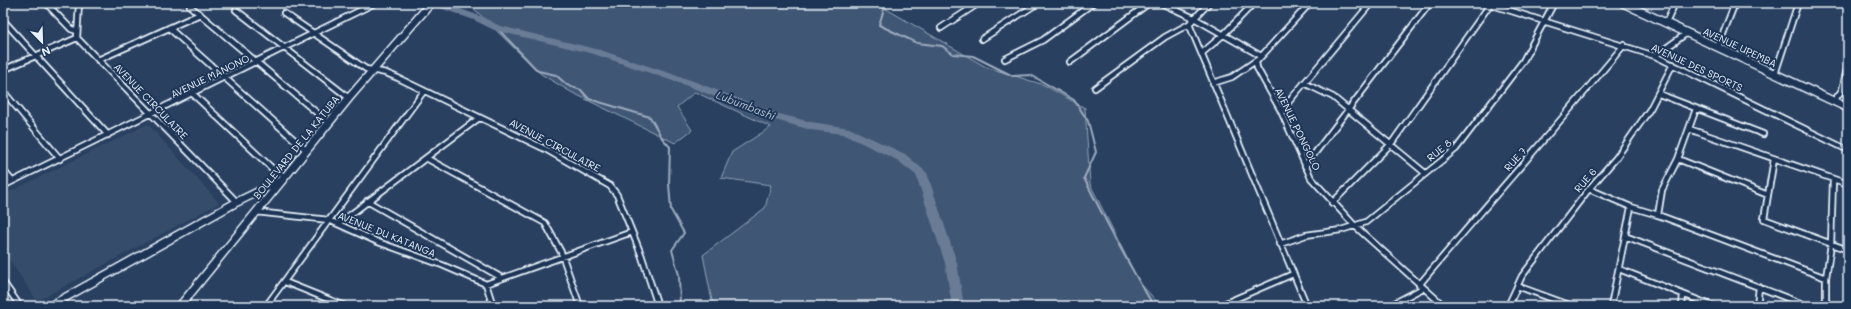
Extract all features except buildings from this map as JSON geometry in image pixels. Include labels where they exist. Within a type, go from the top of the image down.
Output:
[{"type":"street","points":[[46,3],[71,29],[77,31]]},
{"type":"street","points":[[3,70],[77,38],[80,8],[79,3]]},
{"type":"street","points":[[941,28],[979,3]]},
{"type":"street","points":[[982,39],[1038,3]]},
{"type":"street","points":[[1004,59],[1043,40],[1093,3]]},
{"type":"street","points":[[1070,62],[1149,3]]},
{"type":"street","points":[[1161,3],[1194,18],[1223,36],[1261,56]]},
{"type":"street","points":[[1095,88],[1165,37],[1189,24],[1209,3]]},
{"type":"street","points":[[1202,53],[1223,36],[1254,3]]},
{"type":"street","points":[[1213,83],[1232,77],[1257,60],[1310,3]]},
{"type":"street","points":[[1281,111],[1371,3]]},
{"type":"street","points":[[1305,166],[1430,3]]},
{"type":"street","points":[[1332,202],[1391,144],[1489,3]]},
{"type":"street","name":"AVENUE DES SPORTS","points":[[1489,3],[1655,56],[1848,150]]},
{"type":"street","name":"RUE 8","points":[[1280,244],[1306,235],[1355,226],[1366,222],[1425,172],[1456,149],[1522,61],[1554,3]]},
{"type":"street","name":"AVENUE UPEMBA","points":[[1624,3],[1848,108]]},
{"type":"street","points":[[1666,23],[1675,3]]},
{"type":"street","points":[[1718,47],[1735,3]]},
{"type":"street","points":[[1775,74],[1798,3]]},
{"type":"street","name":"AVENUE MANONO","points":[[3,186],[227,78],[373,4]]},
{"type":"street","points":[[190,6],[330,123]]},
{"type":"street","name":"BOULEVARD DE LA KATUBA","points":[[180,306],[372,70],[429,6]]},
{"type":"street","points":[[236,10],[349,98]]},
{"type":"street","name":"AVENUE CIRCULAIRE","points":[[284,13],[366,69],[386,73],[546,150],[610,186],[617,195],[632,232],[658,306]]},
{"type":"street","points":[[98,60],[200,14]]},
{"type":"street","points":[[3,20],[108,135]]},
{"type":"street","points":[[1189,24],[1307,306]]},
{"type":"street","points":[[169,28],[227,78],[270,119],[307,151]]},
{"type":"street","points":[[1655,56],[1687,33]]},
{"type":"street","name":"AVENUE CIRCULAIRE","points":[[77,38],[150,115],[237,202]]},
{"type":"street","name":"RUE 7","points":[[1421,286],[1475,218],[1569,112],[1624,45]]},
{"type":"street","name":"AVENUE PONGOLO","points":[[1257,60],[1257,68],[1281,111],[1311,178],[1355,226],[1444,306]]},
{"type":"street","name":"RUE 6","points":[[1508,306],[1522,276],[1588,189],[1616,158],[1650,109],[1659,94],[1672,64]]},
{"type":"street","points":[[1834,101],[1842,90],[1848,66]]},
{"type":"street","points":[[1304,83],[1332,97],[1425,172]]},
{"type":"street","points":[[3,91],[60,159]]},
{"type":"street","points":[[266,306],[285,282],[328,220],[424,92]]},
{"type":"street","points":[[193,94],[277,173],[284,177]]},
{"type":"street","points":[[1659,94],[1764,134]]},
{"type":"street","points":[[1658,215],[1662,190],[1678,159],[1696,109]]},
{"type":"street","points":[[338,224],[479,118]]},
{"type":"street","points":[[1689,129],[1848,184]]},
{"type":"street","points":[[426,158],[545,223],[562,256],[580,306]]},
{"type":"street","points":[[1678,159],[1768,195]]},
{"type":"street","points":[[1774,159],[1764,219],[1848,250]]},
{"type":"street","points":[[3,170],[12,181]]},
{"type":"street","points":[[50,306],[284,177]]},
{"type":"street","points":[[1826,306],[1826,278],[1831,244],[1833,180]]},
{"type":"street","points":[[1588,189],[1631,207],[1658,215],[1826,278]]},
{"type":"street","points":[[367,201],[502,278]]},
{"type":"street","points":[[1611,306],[1631,207]]},
{"type":"street","name":"AVENUE DU KATANGA","points":[[256,212],[328,220],[378,242],[442,265],[486,284]]},
{"type":"street","points":[[493,306],[486,284],[632,232]]},
{"type":"street","points":[[1625,236],[1808,306]]},
{"type":"street","points":[[1618,269],[1713,306]]},
{"type":"street","points":[[1219,306],[1229,304],[1293,274]]},
{"type":"street","points":[[3,282],[20,306]]},
{"type":"street","points":[[285,282],[345,306]]},
{"type":"street","points":[[1390,306],[1421,286]]},
{"type":"street","points":[[1517,286],[1538,295],[1552,298],[1572,306]]},
{"type":"street","points":[[1758,287],[1758,306]]},
{"type":"street","points":[[1682,306],[1683,295]]},
{"type":"shaded area","points":[[468,3],[876,3],[986,67],[1044,85],[1085,108],[1090,184],[1139,282],[1161,306],[713,306],[703,255],[765,208],[771,185],[721,178],[732,152],[771,127],[695,92],[677,107],[692,130],[675,143],[571,92],[541,74]]},
{"type":"shaded area","points":[[148,124],[219,203],[37,301],[3,250],[3,195]]},
{"type":"waterway","name":"Lubumbashi","points":[[435,3],[477,18],[497,28],[597,52],[689,83],[724,98],[776,117],[811,126],[845,131],[901,157],[921,173],[951,263],[958,306]]},
{"type":"waterway","points":[[882,3],[885,6],[879,25],[917,43],[942,46],[953,54],[973,56],[1013,76],[1031,75],[1074,100],[1088,121],[1096,152],[1084,178],[1126,259],[1154,306]]},
{"type":"waterway","points":[[497,28],[538,71],[556,75],[567,85],[581,90],[589,99],[650,117],[662,138],[670,147],[669,184],[671,210],[684,233],[672,250],[679,275],[680,306]]}]
